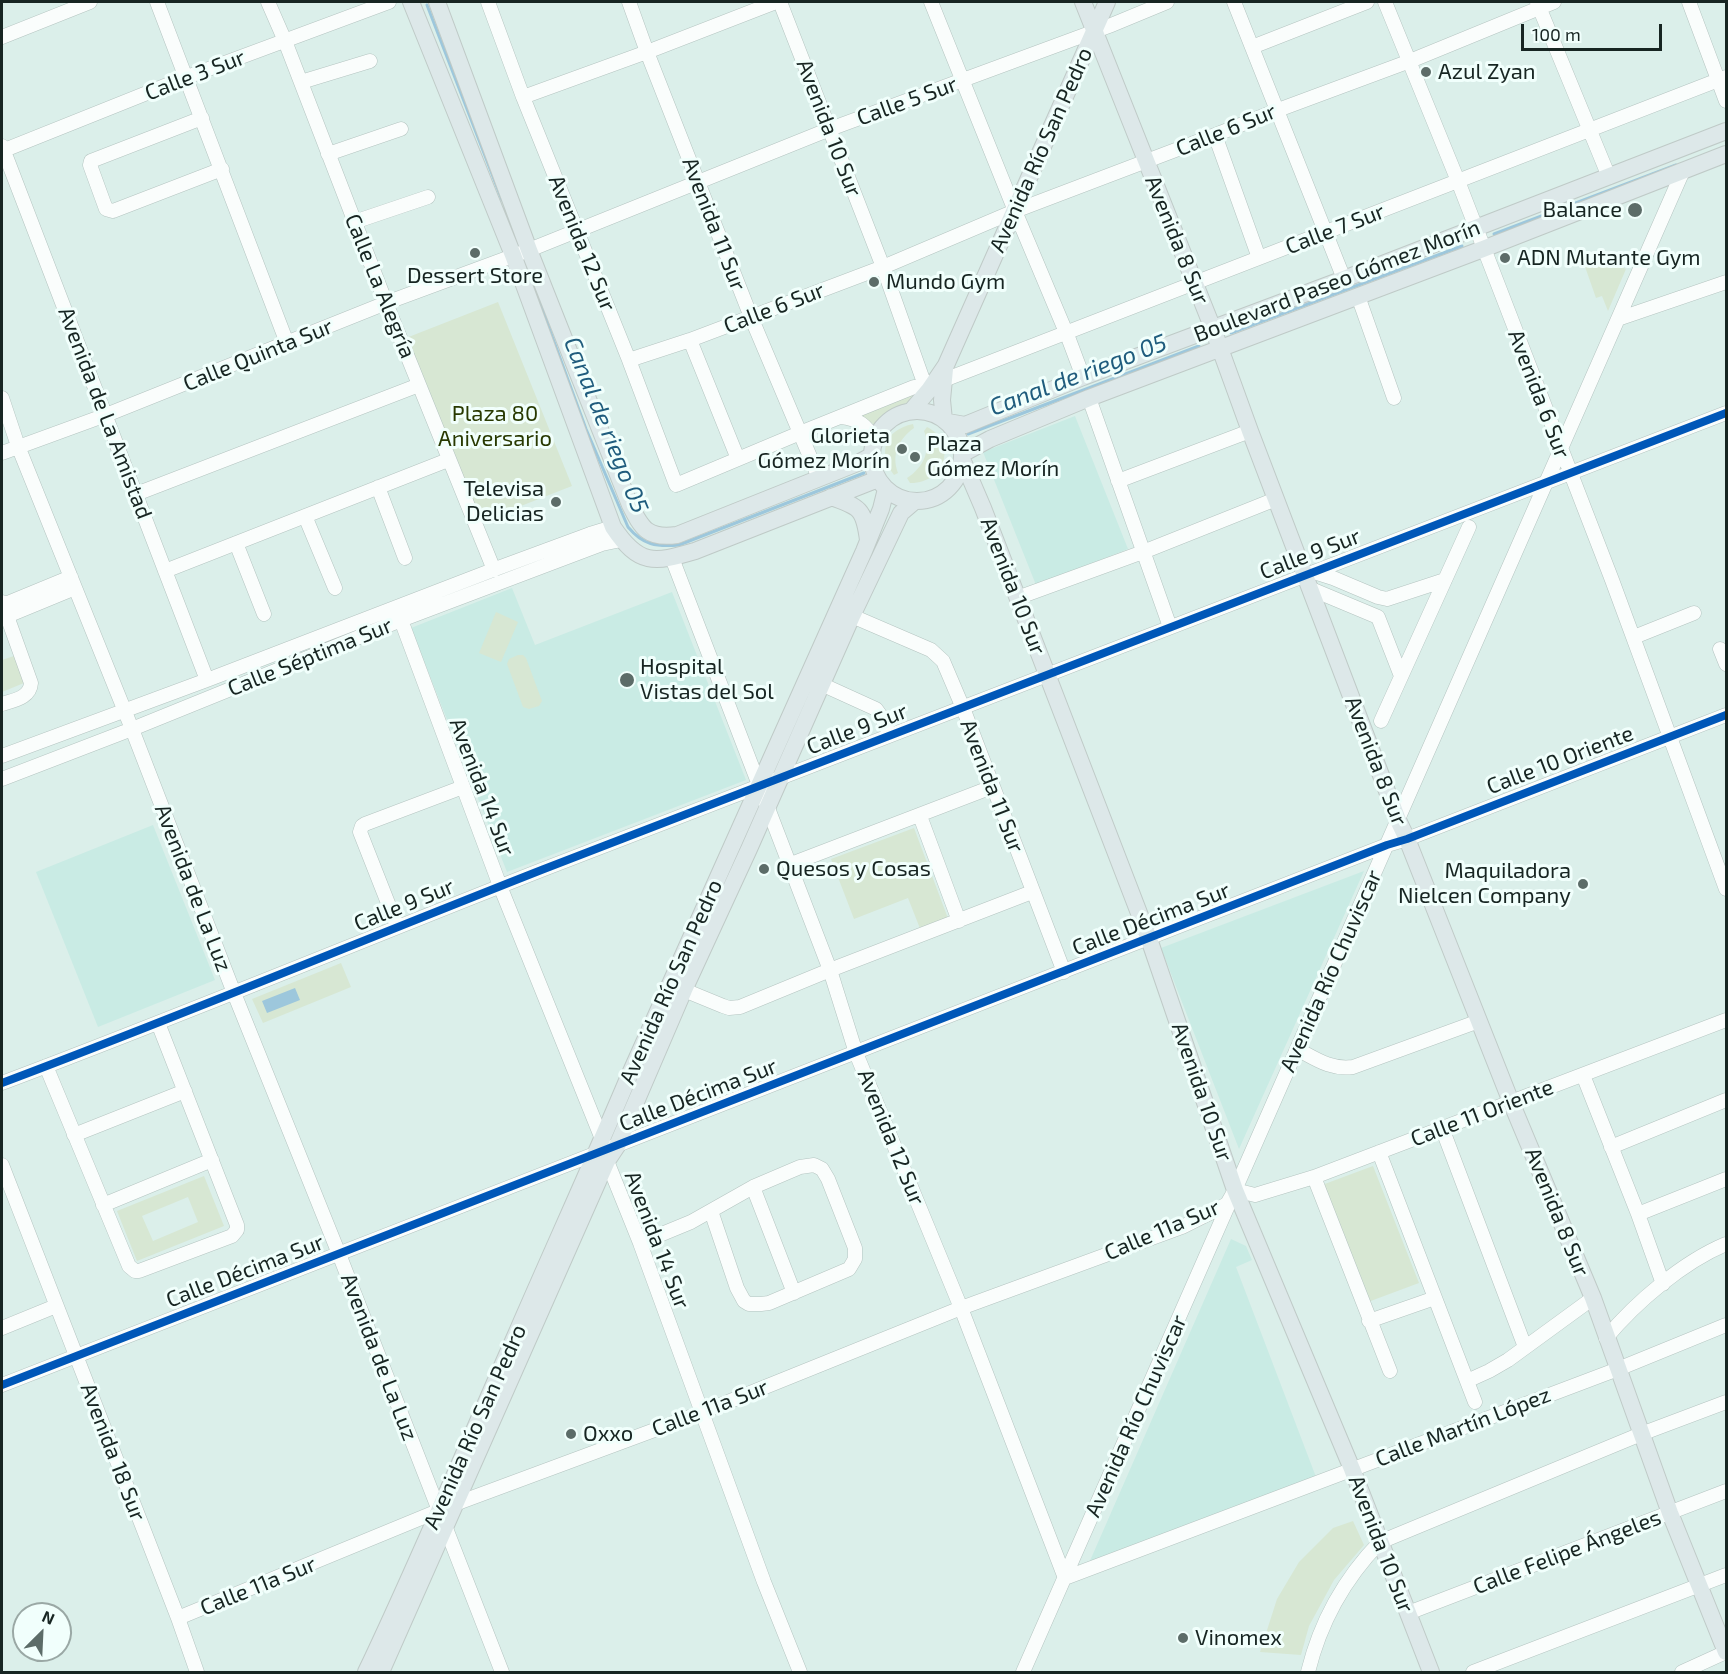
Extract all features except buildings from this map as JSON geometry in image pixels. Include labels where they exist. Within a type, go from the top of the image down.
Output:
[{"type":"main road","points":[[411,2],[630,505],[640,525],[646,531],[664,537],[677,535],[819,478],[873,448],[873,468],[882,484],[895,495],[905,499],[927,500],[947,490],[955,481],[960,471],[962,456]]},
{"type":"main road","points":[[437,2],[617,534],[639,555],[659,561],[695,551],[831,497],[882,484]]},
{"type":"main road","name":"Avenida 8 Sur","points":[[1083,2],[1214,329],[1276,499],[1310,579],[1398,820],[1511,1102],[1593,1298],[1670,1513],[1726,1652]]},
{"type":"main road","name":"Avenida Río San Pedro","points":[[962,456],[960,442],[955,431],[946,421],[942,407],[945,373],[1107,2]]},
{"type":"main road","name":"Boulevard Paseo Gómez Morín","points":[[946,421],[965,425],[1083,377],[1214,329],[1726,131]]},
{"type":"main road","points":[[1683,171],[1690,158],[1707,139]]},
{"type":"main road","name":"Boulevard Paseo Gómez Morín","points":[[962,456],[990,439],[1089,398],[1726,154]]},
{"type":"main road","name":"Avenida Río San Pedro","points":[[873,448],[880,429],[889,420],[912,411],[945,373]]},
{"type":"main road","points":[[912,411],[934,414],[946,421]]},
{"type":"main road","name":"Avenida 10 Sur","points":[[962,456],[1149,939],[1235,1190],[1352,1469],[1431,1672]]},
{"type":"main road","name":"Avenida Río San Pedro","points":[[381,1672],[445,1528],[605,1150],[629,1076],[868,540],[881,509],[882,484]]},
{"type":"main road","points":[[947,490],[982,508]]},
{"type":"main road","points":[[831,497],[847,502],[862,513],[866,522],[868,540]]},
{"type":"main road","name":"Avenida Río San Pedro","points":[[366,1672],[439,1511],[562,1227],[605,1150],[684,990],[768,807],[821,684],[901,513],[915,501]]},
{"type":"street","points":[[2,37],[55,8],[90,2]]},
{"type":"street","points":[[157,2],[287,343]]},
{"type":"street","name":"Calle La Alegría","points":[[268,2],[448,460],[494,570]]},
{"type":"street","name":"Calle 3 Sur","points":[[2,149],[389,2]]},
{"type":"street","name":"Avenida 12 Sur","points":[[488,2],[676,485],[738,459]]},
{"type":"street","name":"Avenida 11 Sur","points":[[629,2],[750,317],[819,478]]},
{"type":"street","points":[[524,97],[778,2]]},
{"type":"street","name":"Avenida 10 Sur","points":[[778,2],[830,129],[922,377],[929,390]]},
{"type":"street","points":[[931,2],[1083,377]]},
{"type":"street","name":"Calle 5 Sur","points":[[521,252],[830,129],[1094,32],[1167,2]]},
{"type":"street","points":[[1233,2],[1344,279]]},
{"type":"street","points":[[1252,47],[1367,2]]},
{"type":"street","name":"Avenida 6 Sur","points":[[1385,2],[1458,181],[1634,637],[1724,873],[1726,889]]},
{"type":"street","name":"Calle 6 Sur","points":[[629,360],[690,340],[883,267],[1015,211],[1410,61],[1538,4],[1554,2]]},
{"type":"street","points":[[1689,2],[1722,79],[1726,101]]},
{"type":"street","points":[[1538,4],[1609,177]]},
{"type":"street","points":[[301,82],[370,61]]},
{"type":"street","name":"Calle 7 Sur","points":[[945,373],[1066,333],[1722,79]]},
{"type":"street","points":[[202,118],[93,160],[90,165],[106,209],[113,211],[222,169]]},
{"type":"street","points":[[328,154],[401,129]]},
{"type":"street","points":[[1215,135],[1259,258]]},
{"type":"street","name":"Avenida de La Amistad","points":[[2,149],[207,680]]},
{"type":"street","name":"Avenida Río Chuviscar","points":[[1023,1672],[1683,171]]},
{"type":"street","points":[[354,222],[428,197]]},
{"type":"street","name":"Calle Quinta Sur","points":[[2,453],[106,415],[386,303],[521,252]]},
{"type":"street","points":[[1618,319],[1726,282]]},
{"type":"street","points":[[1358,296],[1394,398]]},
{"type":"street","points":[[690,340],[738,459],[914,387],[929,390]]},
{"type":"street","points":[[136,494],[419,385]]},
{"type":"street","name":"Avenida de La Luz","points":[[2,398],[18,446],[132,729],[502,1672]]},
{"type":"street","points":[[1089,398],[1170,627]]},
{"type":"street","name":"Calle 9 Sur","points":[[2,1083],[500,886],[1170,627],[1310,579],[1546,482],[1726,413]]},
{"type":"street","points":[[841,417],[852,418],[869,429],[873,448]]},
{"type":"street","points":[[1118,481],[1250,431]]},
{"type":"street","points":[[165,571],[448,460]]},
{"type":"street","points":[[378,487],[405,558]]},
{"type":"street","points":[[1017,598],[1143,552],[1276,499]]},
{"type":"street","points":[[305,516],[334,588]]},
{"type":"street","points":[[1381,721],[1469,527]]},
{"type":"street","name":"Calle Séptima Sur","points":[[2,756],[590,534],[617,534]]},
{"type":"street","name":"Calle Séptima Sur","points":[[2,779],[401,620],[602,544],[617,534]]},
{"type":"street","points":[[236,543],[264,614]]},
{"type":"street","name":"Avenida 12 Sur","points":[[672,558],[791,864],[830,970],[856,1053],[961,1308],[1065,1578]]},
{"type":"street","points":[[1310,579],[1333,578],[1387,599],[1445,580]]},
{"type":"street","points":[[1310,579],[1378,617],[1401,676]]},
{"type":"street","points":[[2,704],[27,695],[32,684],[4,608],[73,583]]},
{"type":"street","points":[[1634,637],[1694,613]]},
{"type":"street","name":"Avenida 11 Sur","points":[[852,616],[936,654],[943,661],[1064,972]]},
{"type":"street","name":"Avenida 14 Sur","points":[[401,620],[500,886],[605,1150],[764,1582],[800,1672]]},
{"type":"street","points":[[1720,649],[1726,664]]},
{"type":"street","points":[[821,684],[876,709],[890,735]]},
{"type":"street","name":"Calle 10 Oriente","points":[[1407,839],[1726,715]]},
{"type":"street","points":[[398,926],[360,832],[361,829],[365,824],[463,787]]},
{"type":"street","points":[[791,864],[992,787]]},
{"type":"street","points":[[920,816],[959,921]]},
{"type":"street","name":"Calle Décima Sur","points":[[2,1385],[1407,839]]},
{"type":"street","points":[[684,990],[735,1009],[1032,892]]},
{"type":"street","name":"Calle 11 Oriente","points":[[1235,1190],[1255,1195],[1314,1177],[1726,1020]]},
{"type":"street","points":[[1297,1049],[1341,1069],[1353,1067],[1479,1021]]},
{"type":"street","points":[[46,1066],[129,1266],[139,1271],[232,1236],[237,1230],[237,1225],[158,1023]]},
{"type":"street","points":[[1582,1075],[1638,1214],[1663,1284]]},
{"type":"street","points":[[74,1135],[185,1091]]},
{"type":"street","points":[[1611,1147],[1726,1100]]},
{"type":"street","points":[[1442,1128],[1525,1347]]},
{"type":"street","points":[[1379,1152],[1475,1402]]},
{"type":"street","points":[[103,1205],[212,1160]]},
{"type":"street","points":[[640,1243],[677,1228],[753,1187],[809,1164],[818,1166],[828,1179],[852,1238],[856,1254],[854,1263],[849,1269],[794,1293],[761,1305],[749,1304],[744,1301],[737,1288],[711,1211]]},
{"type":"street","name":"Avenida 18 Sur","points":[[2,1165],[197,1672]]},
{"type":"street","points":[[1314,1177],[1390,1371]]},
{"type":"street","points":[[1638,1214],[1726,1179]]},
{"type":"street","points":[[753,1187],[794,1293]]},
{"type":"street","name":"Calle 11a Sur","points":[[178,1618],[455,1504],[703,1412],[961,1308],[1182,1227],[1227,1204],[1235,1190]]},
{"type":"street","points":[[1606,1338],[1623,1317],[1663,1284],[1699,1258],[1726,1244]]},
{"type":"street","points":[[1370,1321],[1435,1298]]},
{"type":"street","points":[[1467,1381],[1500,1366],[1593,1298]]},
{"type":"street","points":[[2,1328],[56,1306]]},
{"type":"street","name":"Calle Martín López","points":[[1065,1578],[1618,1369],[1726,1325]]},
{"type":"street","points":[[1308,1672],[1334,1602],[1363,1560],[1380,1542],[1641,1434],[1726,1402]]},
{"type":"street","name":"Calle Felipe Ángeles","points":[[1408,1613],[1726,1491]]},
{"type":"street","points":[[1473,1672],[1726,1575]]},
{"type":"street","points":[[1682,1672],[1726,1652]]},
{"type":"shaded area","points":[[1075,416],[1128,549],[1036,585],[983,452]]},
{"type":"shaded area","points":[[512,588],[535,645],[672,592],[746,780],[507,872],[411,628]]},
{"type":"shaded area","points":[[153,825],[215,980],[98,1027],[36,872]]},
{"type":"shaded area","points":[[1364,871],[1239,1149],[1161,948]]},
{"type":"shaded area","points":[[295,988],[300,1000],[267,1013],[262,1001]]},
{"type":"shaded area","points":[[1231,1239],[1246,1246],[1252,1260],[1236,1267],[1316,1477],[1089,1563]]},
{"type":"green space","points":[[1610,251],[1617,265],[1626,269],[1608,311],[1602,296],[1596,298],[1583,261]]},
{"type":"green space","name":"Plaza 80 Aniversario","points":[[498,302],[572,486],[480,522],[406,338]]},
{"type":"green space","points":[[918,390],[908,402],[888,413],[876,426],[857,413]]},
{"type":"green space","points":[[913,424],[914,428],[900,442],[895,460],[898,473],[894,475],[886,458],[887,443],[896,431]]},
{"type":"green space","points":[[927,427],[937,434],[943,443],[945,452],[943,461],[939,470],[932,477],[922,482],[910,483],[907,478],[922,464],[926,452],[924,431]]},
{"type":"green space","points":[[496,612],[518,622],[501,662],[479,653]]},
{"type":"green space","points":[[518,655],[526,658],[542,701],[539,706],[529,709],[523,707],[507,664],[509,659]]},
{"type":"green space","points":[[14,656],[24,683],[2,692],[2,660]]},
{"type":"green space","points":[[914,828],[949,921],[921,931],[908,898],[854,919],[831,859]]},
{"type":"green space","points":[[341,963],[351,987],[263,1023],[252,999]]},
{"type":"green space","points":[[1373,1166],[1419,1283],[1368,1302],[1322,1185]]},
{"type":"green space","points":[[204,1176],[224,1226],[137,1261],[117,1211]],"holes":[[[188,1197],[198,1222],[153,1241],[142,1216]]]},
{"type":"green space","points":[[1353,1521],[1364,1545],[1334,1580],[1309,1626],[1301,1655],[1260,1652],[1277,1599],[1299,1562],[1333,1528]]},
{"type":"waterway","points":[[427,5],[502,200]]},
{"type":"waterway","points":[[1494,234],[1676,165]]},
{"type":"waterway","points":[[1231,333],[1462,246]]},
{"type":"waterway","name":"Canal de riego 05","points":[[526,265],[586,429],[628,527],[639,538],[650,544],[679,545],[864,473]]},
{"type":"waterway","name":"Canal de riego 05","points":[[968,434],[1199,346]]},
{"type":"cycle path","points":[[2,1083],[544,869],[1726,413]]},
{"type":"cycle path","points":[[2,1385],[1726,715]]},
{"type":"place","name":"Azul Zyan","points":[[1426,72]]},
{"type":"place","name":"Balance","points":[[1635,210]]},
{"type":"place","name":"Dessert Store","points":[[475,253]]},
{"type":"place","name":"ADN Mutante Gym","points":[[1505,258]]},
{"type":"place","name":"Mundo Gym","points":[[874,282]]},
{"type":"place","name":"Glorieta Gómez Morín","points":[[902,449]]},
{"type":"place","name":"Plaza Gómez Morín","points":[[915,457]]},
{"type":"place","name":"Televisa Delicias","points":[[556,502]]},
{"type":"place","name":"Hospital Vistas del Sol","points":[[627,680]]},
{"type":"place","name":"Quesos y Cosas","points":[[764,869]]},
{"type":"place","name":"Maquiladora Nielcen Company","points":[[1583,884]]},
{"type":"place","name":"Oxxo","points":[[571,1434]]},
{"type":"place","name":"Vinomex","points":[[1183,1638]]}]
